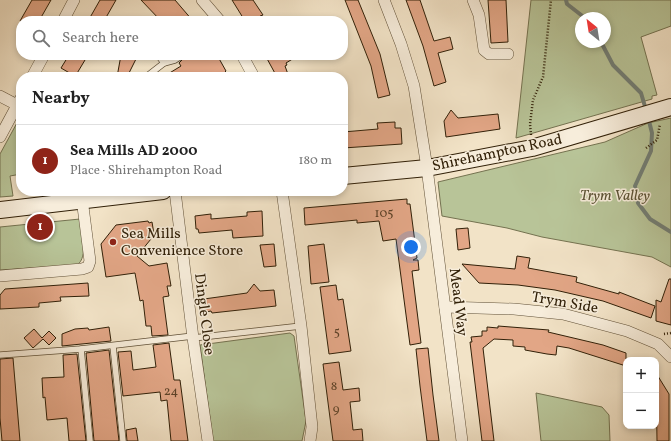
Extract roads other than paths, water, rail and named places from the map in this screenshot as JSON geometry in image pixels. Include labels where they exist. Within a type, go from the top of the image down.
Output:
[{"type":"main road","name":"Shirehampton Road","points":[[348,176],[427,168],[532,148],[665,108]]},
{"type":"main road","points":[[0,210],[82,196]]},
{"type":"street","points":[[66,16],[74,0]]},
{"type":"street","points":[[202,0],[216,16]]},
{"type":"street","name":"Mead Way","points":[[384,0],[414,86],[427,168],[462,441]]},
{"type":"street","points":[[474,0],[484,50],[489,54],[508,54]]},
{"type":"street","points":[[35,72],[41,60]]},
{"type":"street","points":[[245,60],[251,72]]},
{"type":"street","points":[[0,96],[16,102]]},
{"type":"street","points":[[0,137],[16,110]]},
{"type":"street","points":[[0,276],[82,270],[88,266],[90,261],[82,196]]},
{"type":"street","name":"Dingle Close","points":[[176,196],[193,337],[208,441]]},
{"type":"street","points":[[283,196],[301,326],[312,427],[310,441]]},
{"type":"street","name":"Trym Side","points":[[445,308],[514,309],[563,314],[628,331],[658,344],[671,356]]},
{"type":"lane","points":[[152,72],[164,63],[175,60]]},
{"type":"lane","points":[[0,355],[113,346],[301,326]]},
{"type":"lane","points":[[113,346],[123,441]]},
{"type":"lane","points":[[81,349],[90,441]]},
{"type":"waterway","points":[[566,0],[567,4],[577,12]]},
{"type":"waterway","points":[[604,48],[613,65],[641,93],[646,110]]},
{"type":"waterway","points":[[648,117],[652,133],[651,151],[635,186],[638,203],[650,219],[671,232]]},
{"type":"place","name":"Sea Mills AD 2000","points":[[40,227]]},
{"type":"place","name":"Sea Mills Convenience Store","points":[[113,242]]},
{"type":"park label","name":"Trym Valley","points":[[615,195]]}]
